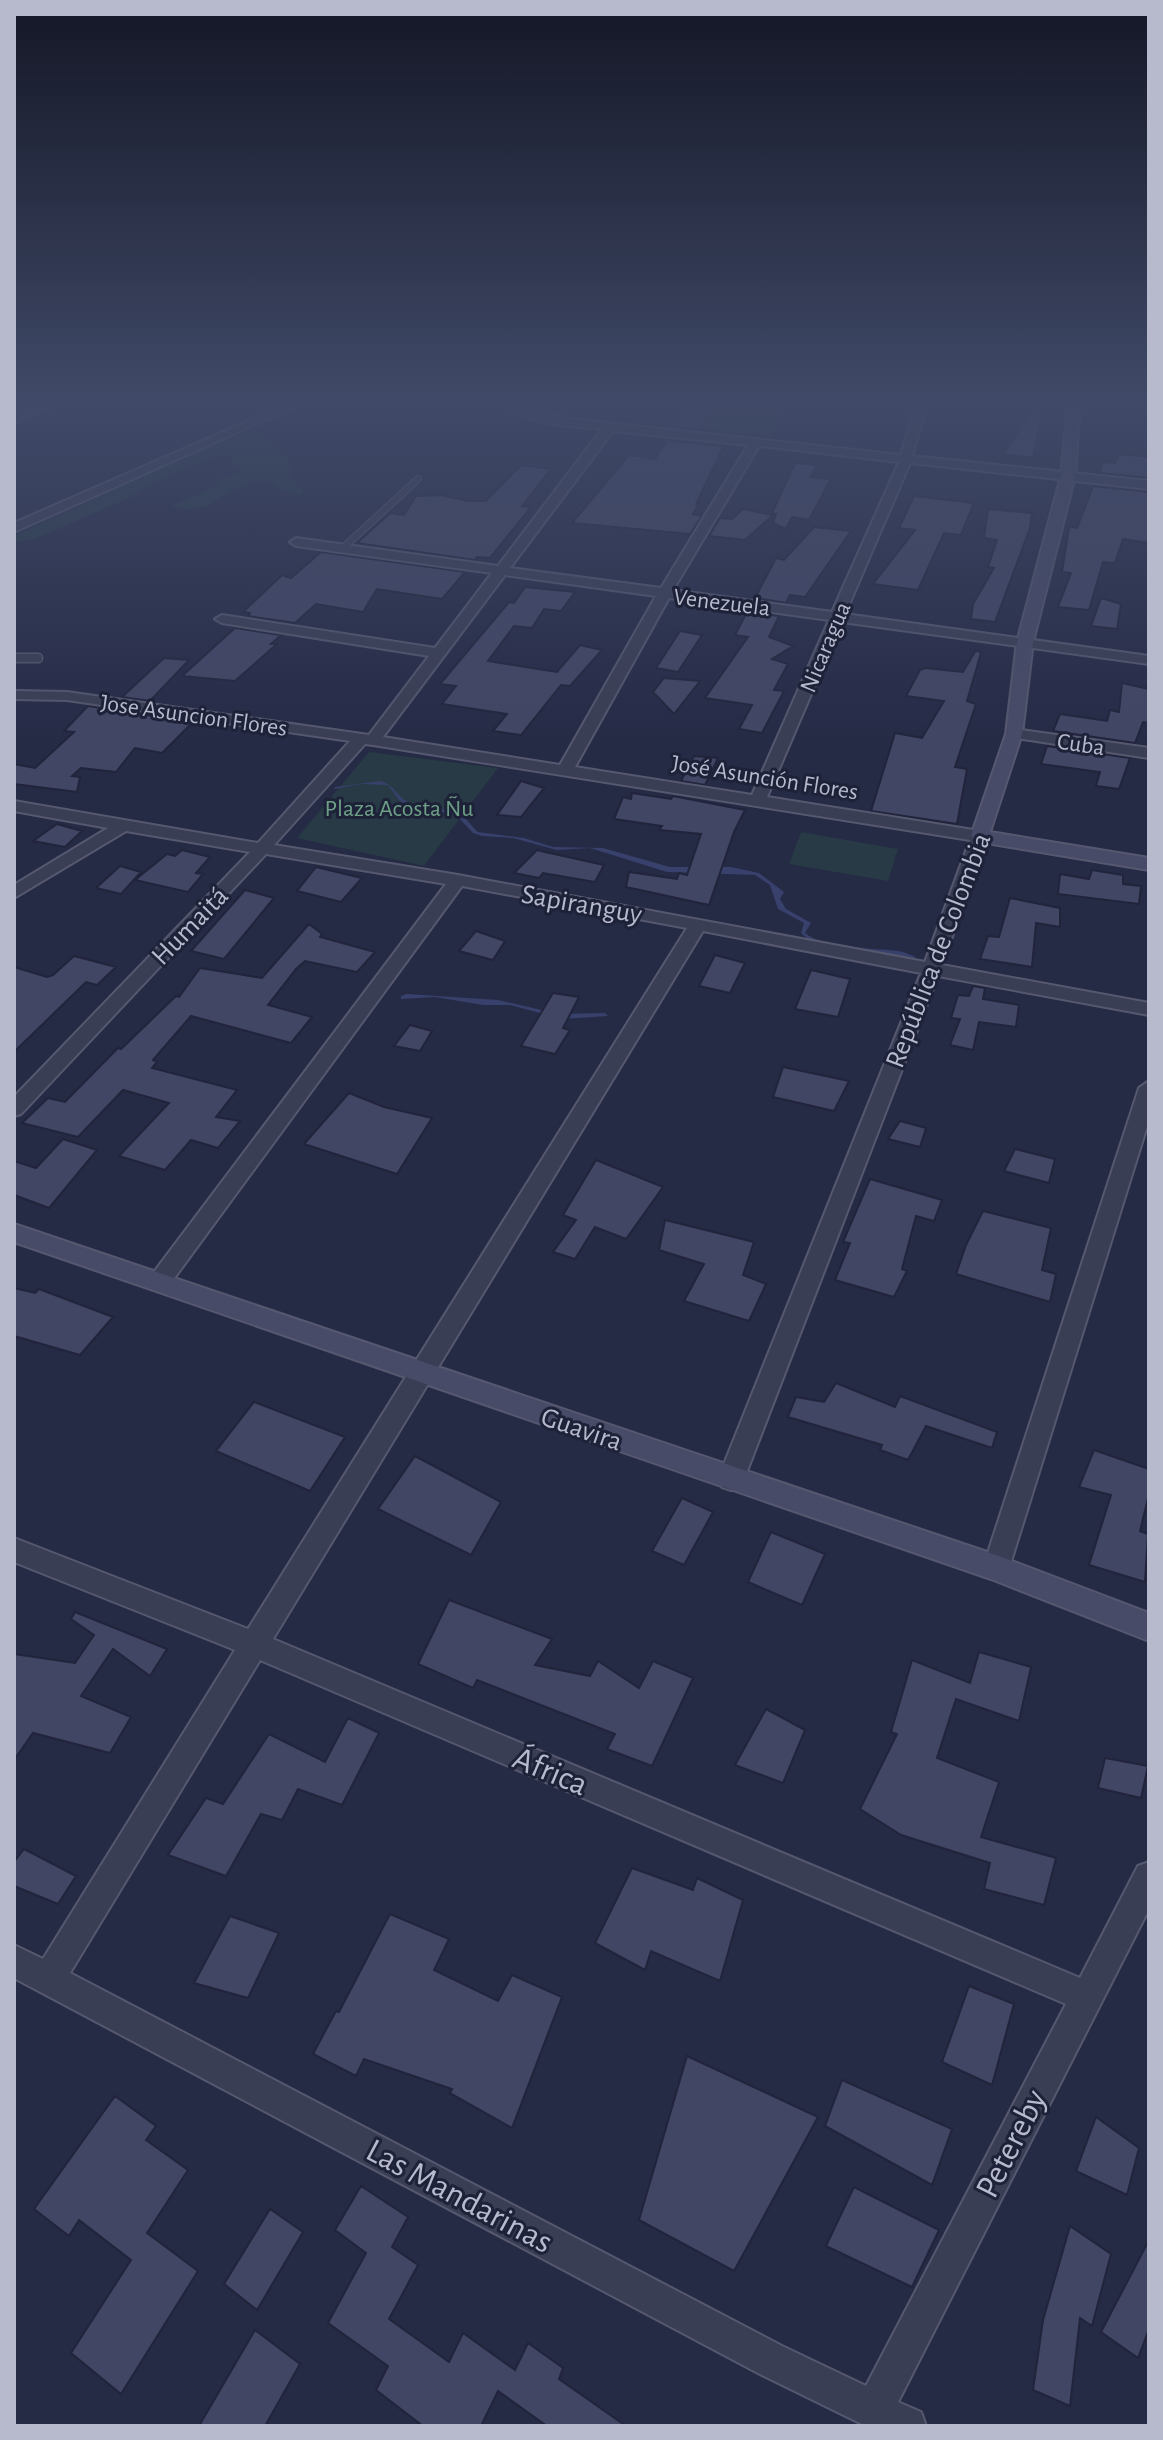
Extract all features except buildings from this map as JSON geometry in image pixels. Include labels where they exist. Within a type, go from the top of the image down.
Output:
[{"type":"street","points":[[14,528],[39,517]]},
{"type":"street","name":"Humaitá","points":[[14,1109],[367,740],[540,517]]},
{"type":"street","points":[[565,770],[710,517]]},
{"type":"street","name":"Nicaragua","points":[[758,800],[881,517]]},
{"type":"street","name":"República de Colombia","points":[[731,1479],[931,971],[980,836],[1014,734],[1025,642],[1057,517]]},
{"type":"street","name":"Venezuela","points":[[296,542],[1149,660]]},
{"type":"street","points":[[222,619],[437,653]]},
{"type":"street","name":"Jose Asuncion Flores","points":[[14,695],[67,696],[367,740]]},
{"type":"street","name":"Cuba","points":[[1014,734],[1149,753]]},
{"type":"street","name":"José Asunción Flores","points":[[367,740],[1149,864]]},
{"type":"street","name":"Sapiranguy","points":[[14,806],[260,851],[458,880],[931,971],[1149,1009]]},
{"type":"street","points":[[14,893],[122,827]]},
{"type":"street","points":[[159,1282],[458,880]]},
{"type":"street","points":[[49,1978],[698,924]]},
{"type":"street","points":[[996,1568],[1149,1088]]},
{"type":"street","name":"Guavira","points":[[14,1233],[996,1568],[1149,1627]]},
{"type":"street","name":"África","points":[[14,1550],[253,1644],[1085,1996]]},
{"type":"street","name":"Petereby","points":[[874,2410],[1149,1877]]},
{"type":"street","name":"Las Mandarinas","points":[[14,1961],[769,2359],[907,2426]]},
{"type":"lane","points":[[342,549],[377,517]]},
{"type":"lane","points":[[14,658],[38,658]]},
{"type":"green space","points":[[56,517],[85,517],[31,540],[14,542],[14,537]]},
{"type":"green space","name":"Plaza Acosta Ñu","points":[[369,752],[498,768],[424,866],[297,838]]},
{"type":"green space","points":[[801,832],[898,849],[888,881],[789,864]]},
{"type":"water","points":[[380,781],[388,785],[361,784],[335,787]]},
{"type":"water","points":[[388,785],[410,803],[460,814],[478,832],[524,838],[553,847],[603,848],[670,867],[731,867],[759,873],[784,892],[780,899],[786,909],[811,923],[805,933],[813,938],[836,945],[901,951],[916,957],[912,959],[811,942],[801,933],[804,923],[778,909],[770,885],[755,875],[667,872],[590,848],[557,850],[513,838],[482,836],[473,833],[458,817],[433,809],[408,806]]},
{"type":"water","points":[[407,994],[498,1000],[559,1014],[605,1013],[608,1016],[562,1019],[510,1005],[483,1005],[435,997],[401,999]]}]
